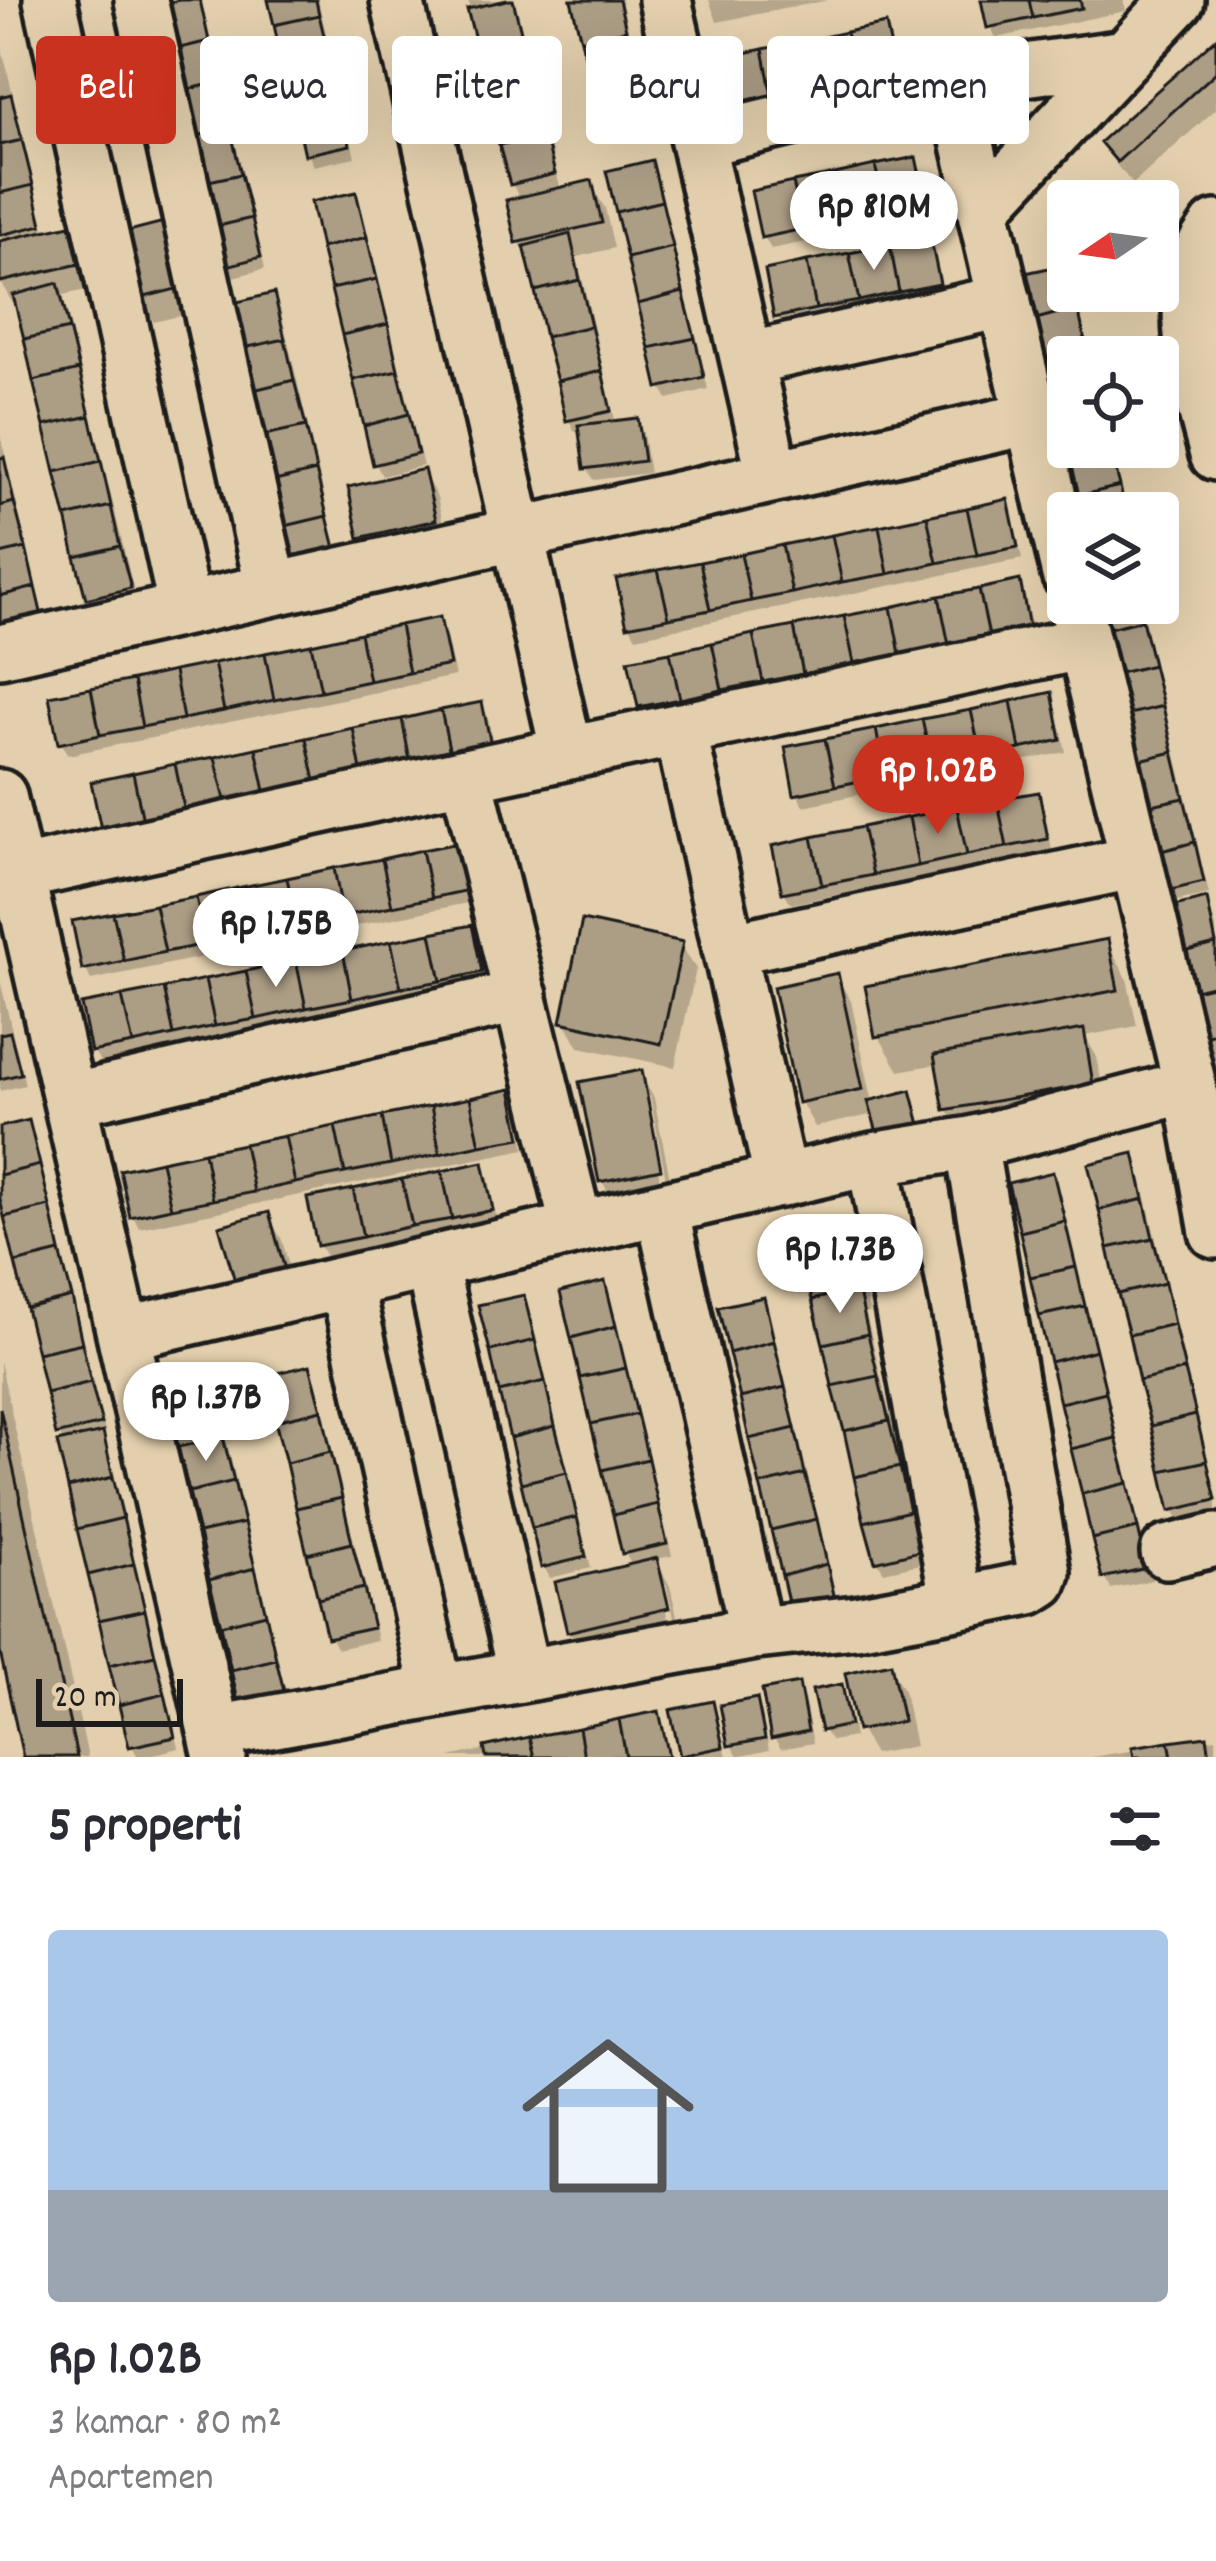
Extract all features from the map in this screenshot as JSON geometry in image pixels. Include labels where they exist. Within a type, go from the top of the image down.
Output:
[{"type":"street","points":[[50,0],[185,609]]},
{"type":"street","points":[[141,0],[272,589]]},
{"type":"street","points":[[397,0],[567,753]]},
{"type":"street","points":[[665,0],[674,36]]},
{"type":"street","points":[[984,207],[1178,0]]},
{"type":"street","points":[[1029,69],[1126,56]]},
{"type":"street","points":[[700,144],[773,476]]},
{"type":"street","points":[[969,144],[1049,492]]},
{"type":"street","points":[[1216,227],[1201,251],[1189,303],[1192,358],[1216,454]]},
{"type":"street","points":[[747,358],[1005,302]]},
{"type":"street","points":[[0,651],[1032,418]]},
{"type":"street","points":[[18,874],[680,729],[1076,624]]},
{"type":"street","points":[[1080,624],[1190,1086],[1216,1232]]},
{"type":"street","points":[[680,729],[781,1181]]},
{"type":"street","points":[[466,775],[577,1228]]},
{"type":"street","points":[[0,796],[218,1745],[437,1691],[756,1633],[957,1604],[1041,1582],[1044,1573],[970,1143]]},
{"type":"street","points":[[729,949],[1136,862]]},
{"type":"street","points":[[70,1100],[521,996]]},
{"type":"street","points":[[124,1334],[873,1159],[970,1143],[1190,1086]]},
{"type":"street","points":[[873,1159],[957,1604]]},
{"type":"street","points":[[662,1209],[756,1633]]},
{"type":"street","points":[[431,1263],[524,1676]]},
{"type":"street","points":[[346,1282],[437,1691]]},
{"type":"street","points":[[1167,1552],[1216,1540]]},
{"type":"building","points":[[200,0],[208,36],[200,36],[200,43],[176,49],[176,36],[160,36],[153,6]]},
{"type":"building","points":[[268,0],[316,0],[319,15],[274,25]]},
{"type":"building","points":[[513,0],[522,36],[474,36],[467,9]]},
{"type":"building","points":[[571,0],[619,0],[626,30],[581,40]]},
{"type":"building","points":[[981,0],[1029,0],[1033,18],[987,28]]},
{"type":"building","points":[[1029,0],[1080,0],[1082,8],[1033,18]]},
{"type":"building","points":[[319,15],[324,36],[276,36],[274,25]]},
{"type":"building","points":[[886,24],[888,36],[847,36],[846,32]]},
{"type":"building","points":[[1216,38],[1216,72],[1117,162],[1100,142]]},
{"type":"building","points":[[200,43],[200,87],[176,92],[176,49]]},
{"type":"building","points":[[763,49],[767,97],[743,102],[743,53]]},
{"type":"building","points":[[200,87],[200,135],[185,139],[176,92]]},
{"type":"building","points":[[11,94],[22,140],[0,145],[0,97]]},
{"type":"building","points":[[200,135],[200,144],[234,144],[241,174],[195,184],[185,139]]},
{"type":"building","points":[[22,140],[33,185],[0,193],[0,145]]},
{"type":"building","points":[[303,144],[350,144],[350,145],[305,155]]},
{"type":"building","points":[[547,144],[555,174],[510,185],[499,145]]},
{"type":"building","points":[[916,157],[926,205],[886,213],[875,165]]},
{"type":"building","points":[[652,160],[662,201],[616,212],[606,171]]},
{"type":"building","points":[[875,165],[886,213],[845,221],[835,174]]},
{"type":"building","points":[[241,174],[252,218],[206,229],[195,184]]},
{"type":"building","points":[[835,174],[845,221],[803,229],[793,182]]},
{"type":"building","points":[[592,180],[602,223],[516,243],[506,200]]},
{"type":"building","points":[[793,182],[803,229],[761,238],[751,191]]},
{"type":"building","points":[[33,185],[42,225],[0,235],[0,193]]},
{"type":"building","points":[[356,192],[367,237],[321,248],[311,202]]},
{"type":"building","points":[[662,201],[673,247],[627,258],[616,212]]},
{"type":"building","points":[[252,218],[261,257],[216,269],[206,229]]},
{"type":"building","points":[[175,219],[192,285],[137,299],[121,233]]},
{"type":"building","points":[[70,225],[79,264],[0,282],[0,241]]},
{"type":"building","points":[[570,234],[580,280],[535,291],[524,246]]},
{"type":"building","points":[[930,236],[940,284],[899,292],[890,245]]},
{"type":"building","points":[[367,237],[377,279],[331,289],[321,248]]},
{"type":"building","points":[[890,245],[899,292],[859,301],[849,253]]},
{"type":"building","points":[[673,247],[683,292],[638,304],[627,258]]},
{"type":"building","points":[[849,253],[859,301],[816,309],[807,261]]},
{"type":"building","points":[[807,261],[816,309],[774,318],[765,270]]},
{"type":"building","points":[[1047,268],[1047,312],[1063,312],[1032,320],[1021,274]]},
{"type":"building","points":[[377,279],[388,324],[342,335],[331,289]]},
{"type":"building","points":[[580,280],[591,326],[545,337],[535,291]]},
{"type":"building","points":[[58,283],[69,329],[24,339],[13,295]]},
{"type":"building","points":[[683,292],[695,338],[649,348],[638,304]]},
{"type":"building","points":[[274,293],[285,339],[239,349],[229,304]]},
{"type":"building","points":[[1079,312],[1084,336],[1047,336],[1047,359],[1042,360],[1032,320]]},
{"type":"building","points":[[388,324],[398,370],[353,380],[342,335]]},
{"type":"building","points":[[591,326],[602,371],[557,381],[545,337]]},
{"type":"building","points":[[69,329],[79,370],[33,381],[24,339]]},
{"type":"building","points":[[695,338],[704,377],[658,388],[649,348]]},
{"type":"building","points":[[285,339],[294,380],[249,391],[239,349]]},
{"type":"building","points":[[79,370],[90,416],[44,426],[33,381]]},
{"type":"building","points":[[398,370],[409,414],[364,426],[353,380]]},
{"type":"building","points":[[602,371],[611,411],[566,421],[557,381]]},
{"type":"building","points":[[294,380],[306,426],[260,436],[249,391]]},
{"type":"building","points":[[409,414],[418,454],[373,465],[364,426]]},
{"type":"building","points":[[90,416],[101,461],[55,472],[44,426]]},
{"type":"building","points":[[638,418],[644,461],[584,469],[578,425]]},
{"type":"building","points":[[306,426],[316,471],[271,482],[260,436]]},
{"type":"building","points":[[4,457],[14,502],[0,506],[0,458]]},
{"type":"building","points":[[101,461],[111,506],[66,517],[55,472]]},
{"type":"building","points":[[1067,468],[1115,468],[1120,486],[1073,492]]},
{"type":"building","points":[[424,469],[436,520],[359,538],[348,487]]},
{"type":"building","points":[[316,471],[327,516],[281,527],[271,482]]},
{"type":"building","points":[[1008,499],[1018,547],[977,555],[967,508]]},
{"type":"building","points":[[14,502],[26,548],[0,554],[0,506]]},
{"type":"building","points":[[111,506],[120,546],[75,557],[66,517]]},
{"type":"building","points":[[967,508],[977,555],[937,563],[927,516]]},
{"type":"building","points":[[327,516],[337,556],[291,566],[281,527]]},
{"type":"building","points":[[927,516],[937,563],[888,574],[879,526]]},
{"type":"building","points":[[879,526],[888,574],[842,582],[832,535]]},
{"type":"building","points":[[832,535],[842,582],[792,593],[782,545]]},
{"type":"building","points":[[782,545],[792,593],[751,601],[741,554]]},
{"type":"building","points":[[120,546],[131,588],[86,599],[75,557]]},
{"type":"building","points":[[26,548],[35,587],[0,596],[0,554]]},
{"type":"building","points":[[741,554],[751,601],[710,610],[700,562]]},
{"type":"building","points":[[700,562],[710,610],[669,618],[658,570]]},
{"type":"building","points":[[658,570],[669,618],[627,626],[616,579]]},
{"type":"building","points":[[1020,580],[1029,628],[989,636],[979,589]]},
{"type":"building","points":[[35,587],[45,629],[0,640],[0,596]]},
{"type":"building","points":[[979,589],[989,636],[949,645],[939,596]]},
{"type":"building","points":[[939,596],[949,645],[900,654],[891,607]]},
{"type":"building","points":[[891,607],[900,654],[854,663],[844,616]]},
{"type":"building","points":[[844,616],[854,663],[803,674],[794,626]]},
{"type":"building","points":[[440,617],[450,665],[409,673],[400,625]]},
{"type":"building","points":[[1095,624],[1126,624],[1097,631]]},
{"type":"building","points":[[1143,624],[1153,665],[1107,676],[1097,631]]},
{"type":"building","points":[[400,625],[409,673],[369,681],[360,633]]},
{"type":"building","points":[[794,626],[803,674],[763,682],[753,634]]},
{"type":"building","points":[[360,633],[369,681],[321,691],[311,644]]},
{"type":"building","points":[[753,634],[763,682],[722,690],[712,643]]},
{"type":"building","points":[[712,643],[722,690],[680,699],[670,652]]},
{"type":"building","points":[[311,644],[321,691],[274,700],[265,653]]},
{"type":"building","points":[[670,652],[680,699],[638,707],[628,660]]},
{"type":"building","points":[[265,653],[274,700],[224,711],[214,663]]},
{"type":"building","points":[[214,663],[224,711],[183,719],[174,671]]},
{"type":"building","points":[[1153,665],[1163,706],[1117,717],[1107,676]]},
{"type":"building","points":[[174,671],[183,719],[142,727],[133,680]]},
{"type":"building","points":[[133,680],[142,727],[100,735],[91,688]]},
{"type":"building","points":[[91,688],[100,735],[58,744],[49,696]]},
{"type":"building","points":[[1052,692],[1061,740],[1020,749],[1011,701]]},
{"type":"building","points":[[1011,701],[1020,749],[981,757],[971,710]]},
{"type":"building","points":[[482,702],[492,750],[451,758],[441,710]]},
{"type":"building","points":[[1163,706],[1173,752],[1128,763],[1117,717]]},
{"type":"building","points":[[441,710],[451,758],[411,766],[402,719]]},
{"type":"building","points":[[971,710],[981,757],[932,767],[922,719]]},
{"type":"building","points":[[402,719],[411,766],[362,776],[353,728]]},
{"type":"building","points":[[922,719],[932,767],[885,776],[876,729]]},
{"type":"building","points":[[353,728],[362,776],[316,786],[306,738]]},
{"type":"building","points":[[876,729],[885,776],[835,786],[825,739]]},
{"type":"building","points":[[306,738],[316,786],[266,796],[256,748]]},
{"type":"building","points":[[825,739],[835,786],[794,795],[785,747]]},
{"type":"building","points":[[256,748],[266,796],[226,804],[215,757]]},
{"type":"building","points":[[1173,752],[1184,798],[1138,808],[1128,763]]},
{"type":"building","points":[[215,757],[226,804],[185,813],[175,764]]},
{"type":"building","points":[[175,764],[185,813],[143,821],[133,773]]},
{"type":"building","points":[[133,773],[143,821],[101,829],[91,782]]},
{"type":"building","points":[[1039,792],[1048,839],[1007,847],[997,799]]},
{"type":"building","points":[[1184,798],[1195,842],[1150,854],[1138,808]]},
{"type":"building","points":[[997,799],[1007,847],[967,855],[957,808]]},
{"type":"building","points":[[957,808],[967,855],[918,866],[909,817]]},
{"type":"building","points":[[909,817],[918,866],[873,875],[862,827]]},
{"type":"building","points":[[862,827],[873,875],[822,885],[812,837]]},
{"type":"building","points":[[812,837],[822,885],[782,893],[772,846]]},
{"type":"building","points":[[463,842],[473,889],[432,898],[422,850]]},
{"type":"building","points":[[1195,842],[1204,882],[1159,893],[1150,854]]},
{"type":"building","points":[[422,850],[432,898],[392,906],[382,859]]},
{"type":"building","points":[[382,859],[392,906],[343,916],[334,868]]},
{"type":"building","points":[[334,868],[343,916],[297,926],[287,878]]},
{"type":"building","points":[[287,878],[297,926],[247,936],[237,888]]},
{"type":"building","points":[[237,888],[247,936],[206,944],[196,897]]},
{"type":"building","points":[[196,897],[206,944],[165,952],[155,905]]},
{"type":"building","points":[[1207,898],[1216,944],[1172,955],[1162,909]]},
{"type":"building","points":[[155,905],[165,952],[124,961],[113,913]]},
{"type":"building","points":[[113,913],[124,961],[82,970],[72,921]]},
{"type":"building","points":[[582,920],[683,942],[661,1044],[561,1022]]},
{"type":"building","points":[[472,925],[482,972],[441,981],[431,933]]},
{"type":"building","points":[[431,933],[441,981],[401,988],[391,941]]},
{"type":"building","points":[[1108,939],[1118,990],[875,1037],[865,986]]},
{"type":"building","points":[[391,941],[401,988],[352,999],[343,951]]},
{"type":"building","points":[[1216,944],[1216,985],[1182,993],[1172,955]]},
{"type":"building","points":[[343,951],[352,999],[306,1008],[296,960]]},
{"type":"building","points":[[296,960],[306,1008],[256,1019],[246,971]]},
{"type":"building","points":[[246,971],[256,1019],[215,1026],[205,979]]},
{"type":"building","points":[[838,973],[863,1089],[798,1103],[773,987]]},
{"type":"building","points":[[205,979],[215,1026],[174,1035],[164,988]]},
{"type":"building","points":[[1216,985],[1216,1033],[1192,1038],[1182,993]]},
{"type":"building","points":[[164,988],[174,1035],[133,1044],[122,996]]},
{"type":"building","points":[[122,996],[133,1044],[91,1052],[81,1004]]},
{"type":"building","points":[[1084,1029],[1093,1084],[944,1110],[934,1055]]},
{"type":"building","points":[[10,1032],[21,1074],[0,1079],[0,1034]]},
{"type":"building","points":[[642,1070],[661,1169],[599,1182],[579,1082]]},
{"type":"building","points":[[511,1089],[521,1138],[480,1145],[470,1098]]},
{"type":"building","points":[[911,1090],[922,1132],[880,1143],[868,1101]]},
{"type":"building","points":[[470,1098],[480,1145],[440,1154],[431,1106]]},
{"type":"building","points":[[431,1106],[440,1154],[391,1164],[382,1116]]},
{"type":"building","points":[[382,1116],[391,1164],[345,1173],[335,1126]]},
{"type":"building","points":[[29,1120],[40,1165],[0,1175],[0,1127]]},
{"type":"building","points":[[335,1126],[345,1173],[295,1183],[285,1136]]},
{"type":"building","points":[[285,1136],[295,1183],[254,1192],[244,1144]]},
{"type":"building","points":[[244,1144],[254,1192],[213,1200],[204,1152]]},
{"type":"building","points":[[204,1152],[213,1200],[171,1208],[161,1161]]},
{"type":"building","points":[[1134,1153],[1144,1199],[1099,1210],[1088,1164]]},
{"type":"building","points":[[161,1161],[171,1208],[130,1217],[120,1170]]},
{"type":"building","points":[[483,1162],[493,1210],[452,1219],[442,1171]]},
{"type":"building","points":[[40,1165],[50,1206],[4,1217],[0,1175]]},
{"type":"building","points":[[442,1171],[452,1219],[412,1226],[402,1179]]},
{"type":"building","points":[[1053,1172],[1065,1221],[1020,1232],[1008,1183]]},
{"type":"building","points":[[402,1179],[412,1226],[363,1237],[353,1189]]},
{"type":"building","points":[[353,1189],[363,1237],[317,1246],[307,1198]]},
{"type":"building","points":[[1144,1199],[1153,1238],[1108,1248],[1099,1210]]},
{"type":"building","points":[[50,1206],[60,1252],[15,1263],[4,1217]]},
{"type":"building","points":[[269,1212],[288,1281],[239,1295],[219,1226]]},
{"type":"building","points":[[1065,1221],[1076,1267],[1030,1277],[1020,1232]]},
{"type":"building","points":[[842,1222],[858,1288],[812,1300],[796,1233]]},
{"type":"building","points":[[1153,1238],[1165,1283],[1118,1294],[1108,1248]]},
{"type":"building","points":[[60,1252],[72,1297],[26,1308],[15,1263]]},
{"type":"building","points":[[1076,1267],[1085,1306],[1039,1316],[1030,1277]]},
{"type":"building","points":[[605,1281],[616,1326],[571,1338],[560,1292]]},
{"type":"building","points":[[1165,1283],[1174,1324],[1129,1335],[1118,1294]]},
{"type":"building","points":[[858,1288],[868,1334],[823,1344],[812,1300]]},
{"type":"building","points":[[524,1295],[535,1340],[490,1351],[478,1305]]},
{"type":"building","points":[[72,1297],[82,1343],[37,1353],[26,1308]]},
{"type":"building","points":[[764,1297],[774,1341],[729,1353],[718,1307]]},
{"type":"building","points":[[1085,1306],[1096,1350],[1050,1362],[1039,1316]]},
{"type":"building","points":[[1174,1324],[1185,1370],[1139,1381],[1129,1335]]},
{"type":"building","points":[[616,1326],[626,1368],[580,1378],[571,1338]]},
{"type":"building","points":[[868,1334],[878,1376],[832,1386],[823,1344]]},
{"type":"building","points":[[535,1340],[545,1381],[499,1392],[490,1351]]},
{"type":"building","points":[[774,1341],[785,1387],[740,1398],[729,1353]]},
{"type":"building","points":[[82,1343],[91,1382],[46,1393],[37,1353]]},
{"type":"building","points":[[1096,1350],[1106,1392],[1060,1403],[1050,1362]]},
{"type":"building","points":[[310,1365],[322,1410],[275,1421],[265,1376]]},
{"type":"building","points":[[626,1368],[637,1414],[591,1424],[580,1378]]},
{"type":"building","points":[[1185,1370],[1196,1415],[1151,1426],[1139,1381]]},
{"type":"building","points":[[878,1376],[889,1421],[844,1431],[832,1386]]},
{"type":"building","points":[[545,1381],[555,1426],[510,1438],[499,1392]]},
{"type":"building","points":[[91,1382],[102,1424],[56,1435],[46,1393]]},
{"type":"building","points":[[212,1385],[223,1437],[178,1447],[166,1396]]},
{"type":"building","points":[[785,1387],[795,1428],[749,1439],[740,1398]]},
{"type":"building","points":[[1106,1392],[1116,1438],[1071,1449],[1060,1403]]},
{"type":"building","points":[[0,1408],[77,1757],[23,1757],[0,1652]]},
{"type":"building","points":[[322,1410],[331,1452],[286,1463],[275,1421]]},
{"type":"building","points":[[637,1414],[648,1459],[602,1470],[591,1424]]},
{"type":"building","points":[[1196,1415],[1207,1461],[1161,1471],[1151,1426]]},
{"type":"building","points":[[889,1421],[900,1467],[854,1477],[844,1431]]},
{"type":"building","points":[[555,1426],[567,1472],[521,1483],[510,1438]]},
{"type":"building","points":[[795,1428],[805,1474],[760,1485],[749,1439]]},
{"type":"building","points":[[103,1432],[113,1477],[68,1488],[57,1442]]},
{"type":"building","points":[[223,1437],[234,1481],[189,1492],[178,1447]]},
{"type":"building","points":[[1116,1438],[1128,1483],[1082,1494],[1071,1449]]},
{"type":"building","points":[[331,1452],[342,1498],[296,1508],[286,1463]]},
{"type":"building","points":[[648,1459],[658,1504],[613,1515],[602,1470]]},
{"type":"building","points":[[1207,1461],[1216,1500],[1170,1511],[1161,1471]]},
{"type":"building","points":[[900,1467],[910,1511],[864,1522],[854,1477]]},
{"type":"building","points":[[567,1472],[577,1517],[532,1528],[521,1483]]},
{"type":"building","points":[[805,1474],[817,1519],[771,1530],[760,1485]]},
{"type":"building","points":[[113,1477],[123,1518],[77,1529],[68,1488]]},
{"type":"building","points":[[234,1481],[244,1523],[199,1533],[189,1492]]},
{"type":"building","points":[[1128,1483],[1138,1528],[1092,1539],[1082,1494]]},
{"type":"building","points":[[342,1498],[352,1543],[307,1554],[296,1508]]},
{"type":"building","points":[[658,1504],[667,1544],[622,1554],[613,1515]]},
{"type":"building","points":[[910,1511],[920,1551],[875,1562],[864,1522]]},
{"type":"building","points":[[577,1517],[586,1557],[541,1568],[532,1528]]},
{"type":"building","points":[[123,1518],[134,1564],[88,1575],[77,1529]]},
{"type":"building","points":[[817,1519],[827,1564],[782,1576],[771,1530]]},
{"type":"building","points":[[244,1523],[255,1568],[209,1580],[199,1533]]},
{"type":"building","points":[[1138,1528],[1147,1568],[1102,1578],[1092,1539]]},
{"type":"building","points":[[352,1543],[364,1588],[318,1599],[307,1554]]},
{"type":"building","points":[[657,1558],[669,1608],[567,1632],[555,1582]]},
{"type":"building","points":[[134,1564],[145,1610],[99,1620],[88,1575]]},
{"type":"building","points":[[827,1564],[836,1604],[791,1615],[782,1576]]},
{"type":"building","points":[[255,1568],[266,1614],[221,1625],[209,1580]]},
{"type":"building","points":[[364,1588],[373,1628],[327,1638],[318,1599]]},
{"type":"building","points":[[145,1610],[155,1655],[109,1665],[99,1620]]},
{"type":"building","points":[[266,1614],[276,1659],[231,1670],[221,1625]]},
{"type":"building","points":[[155,1655],[165,1694],[119,1705],[109,1665]]},
{"type":"building","points":[[276,1659],[286,1699],[240,1710],[231,1670]]},
{"type":"building","points":[[891,1663],[903,1721],[857,1731],[845,1673]]},
{"type":"building","points":[[799,1683],[808,1731],[771,1739],[762,1690]]},
{"type":"building","points":[[842,1684],[850,1725],[821,1731],[812,1690]]},
{"type":"building","points":[[165,1694],[175,1737],[129,1747],[119,1705]]},
{"type":"building","points":[[757,1698],[765,1739],[728,1746],[720,1705]]},
{"type":"building","points":[[713,1701],[723,1747],[680,1756],[670,1710]]},
{"type":"building","points":[[659,1711],[669,1757],[626,1757],[619,1719]]},
{"type":"building","points":[[619,1719],[626,1757],[584,1757],[579,1728]]},
{"type":"building","points":[[579,1728],[584,1757],[534,1757],[529,1737]]},
{"type":"building","points":[[1207,1736],[1210,1757],[1172,1757],[1169,1741]]},
{"type":"building","points":[[529,1737],[534,1757],[486,1757],[484,1747]]},
{"type":"building","points":[[1169,1741],[1172,1757],[1134,1757],[1132,1747]]}]
